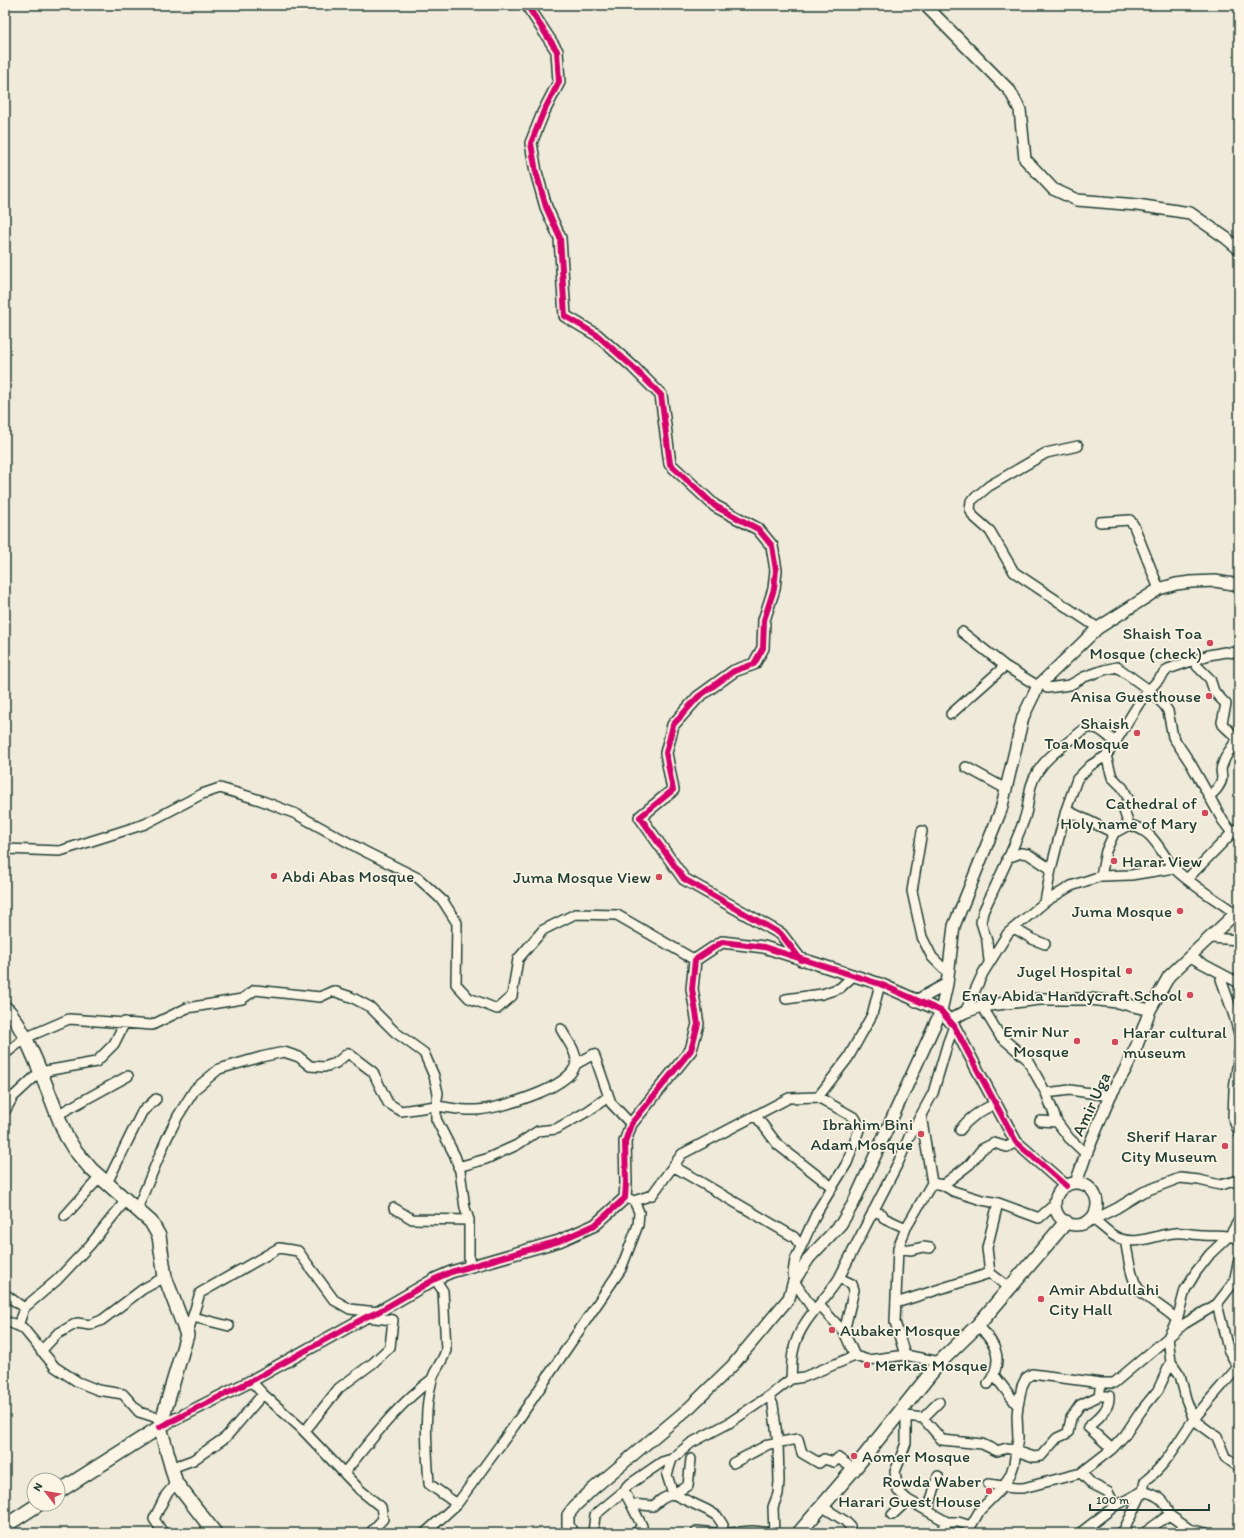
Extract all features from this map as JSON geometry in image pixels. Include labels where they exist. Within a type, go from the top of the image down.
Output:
[{"type":"main road","points":[[5,1008],[12,1016],[25,1038],[66,1136],[74,1149],[104,1180],[156,1228],[159,1236],[165,1277],[187,1335],[161,1423],[171,1468],[176,1483],[216,1533]]},
{"type":"main road","points":[[799,1533],[823,1507],[940,1362],[978,1325],[1066,1222]]},
{"type":"main road","points":[[66,1487],[161,1423]]},
{"type":"main road","points":[[5,1526],[27,1512]]},
{"type":"street","points":[[527,5],[557,51],[559,82],[543,113],[531,143],[536,172],[546,207],[560,238],[565,316],[597,335],[633,367],[661,395],[670,464],[715,506],[758,529],[772,546],[775,564],[774,589],[764,620],[763,648],[754,664],[734,671],[698,697],[673,725],[666,753],[673,790],[640,817],[684,879],[781,934],[801,960]]},
{"type":"street","points":[[925,5],[1010,91],[1020,110],[1025,160],[1054,189],[1077,200],[1137,205],[1190,213],[1239,248]]},
{"type":"street","points":[[1078,446],[1046,453],[995,482],[971,501],[970,509],[973,516],[990,532],[1014,572],[1098,628]]},
{"type":"street","points":[[1100,522],[1130,520],[1134,526],[1158,589]]},
{"type":"street","points":[[572,1533],[568,1525],[568,1516],[575,1506],[690,1407],[732,1366],[789,1298],[794,1281],[809,1258],[841,1224],[853,1204],[941,1011],[954,926],[1001,810],[1023,717],[1042,687],[1098,628],[1158,589],[1176,584],[1215,581],[1239,586]]},
{"type":"street","points":[[962,632],[1005,666],[1042,687],[1070,685],[1090,674],[1117,667],[1149,690],[1164,705],[1168,711],[1173,737],[1191,764],[1223,821],[1236,831],[1187,879]]},
{"type":"street","points":[[1045,902],[1051,869],[1066,810],[1077,779],[1092,764],[1106,756],[1116,743],[1139,702],[1168,669],[1194,659],[1225,652],[1239,653]]},
{"type":"street","points":[[1194,659],[1197,666],[1210,679],[1214,691],[1226,704],[1222,722],[1223,725],[1238,739],[1222,764],[1222,780],[1209,797]]},
{"type":"street","points":[[951,714],[1005,666]]},
{"type":"street","points":[[990,961],[987,941],[981,922],[983,912],[1018,836],[1025,817],[1030,786],[1038,771],[1047,758],[1088,727],[1095,727],[1116,743]]},
{"type":"street","points":[[1106,756],[1112,777],[1123,788],[1129,800],[1123,808],[1129,825]]},
{"type":"street","points":[[966,767],[1006,789]]},
{"type":"street","points":[[5,849],[60,851],[145,824],[202,794],[220,788],[260,800],[296,814],[418,878],[443,901],[457,923],[456,984],[469,998],[497,1009],[512,996],[518,959],[543,930],[575,914],[617,915],[695,960]]},
{"type":"street","points":[[1066,810],[1114,833]]},
{"type":"street","points":[[1101,876],[1106,851],[1114,833],[1129,825],[1135,826],[1157,842],[1174,868],[1187,879],[1237,911]]},
{"type":"street","points":[[922,831],[912,891],[922,937],[932,957],[947,978]]},
{"type":"street","points":[[1007,858],[1021,853],[1028,854],[1051,869]]},
{"type":"street","points":[[965,1012],[983,973],[1008,933],[1045,902],[1071,886],[1101,876],[1131,875],[1174,868]]},
{"type":"street","name":"Amir Uga","points":[[1071,1184],[1086,1154],[1110,1096],[1126,1070],[1137,1046],[1150,1010],[1169,976],[1211,938],[1237,911]]},
{"type":"street","points":[[1014,928],[1032,939],[1045,944]]},
{"type":"street","points":[[1211,938],[1239,940]]},
{"type":"street","points":[[695,960],[722,942],[764,947],[880,984],[941,1011],[952,1023],[1016,1142],[1071,1184]]},
{"type":"street","points":[[1190,957],[1239,984]]},
{"type":"street","points":[[426,1533],[457,1504],[514,1426],[621,1269],[638,1225],[639,1212],[630,1200],[625,1142],[631,1124],[691,1050],[698,1024],[692,990],[695,960]]},
{"type":"street","points":[[786,999],[822,994],[840,988],[853,976]]},
{"type":"street","points":[[916,1000],[947,978]]},
{"type":"street","points":[[1221,979],[1239,1034]]},
{"type":"street","points":[[818,1097],[848,1058],[872,1015],[880,984]]},
{"type":"street","points":[[5,1054],[25,1038],[69,1018],[152,1025],[187,1008],[242,999],[255,990],[320,997],[334,991],[351,997],[370,1007],[395,1032],[424,1053],[434,1076],[438,1093],[436,1119],[455,1156],[458,1167],[465,1208],[469,1220],[469,1266]]},
{"type":"street","points":[[792,1379],[794,1347],[803,1327],[830,1293],[839,1278],[899,1161],[909,1137],[933,1093],[952,1023],[965,1012],[982,1006],[1040,999],[1090,998],[1117,1002],[1150,1010]]},
{"type":"street","points":[[982,1006],[1000,1036],[1027,1059],[1046,1093],[1057,1122],[1069,1138],[1086,1154]]},
{"type":"street","points":[[5,1111],[13,1096],[40,1072],[96,1062],[114,1044],[125,1022]]},
{"type":"street","points":[[137,1209],[166,1140],[178,1116],[195,1089],[219,1069],[284,1052],[299,1058],[310,1066],[324,1067],[336,1063],[348,1053],[373,1072],[388,1103],[401,1111],[436,1106],[475,1110],[515,1102],[554,1086],[571,1074],[576,1064],[575,1055],[561,1029]]},
{"type":"street","points":[[1239,1044],[1234,1090],[1233,1118],[1239,1133]]},
{"type":"street","points":[[576,1064],[594,1054],[611,1103],[631,1124]]},
{"type":"street","points":[[57,1115],[128,1076]]},
{"type":"street","points":[[1046,1093],[1070,1090],[1110,1096]]},
{"type":"street","points":[[458,1167],[486,1159],[517,1145],[538,1131],[556,1129],[588,1111],[608,1097]]},
{"type":"street","points":[[5,1322],[22,1328],[55,1367],[78,1382],[98,1390],[123,1394],[140,1412],[161,1423],[251,1381],[378,1312],[435,1279],[469,1266],[559,1241],[595,1225],[630,1200],[652,1195],[682,1154],[790,1098],[818,1097],[856,1118],[860,1127],[847,1163],[817,1212],[800,1246],[792,1273],[794,1281],[817,1308],[844,1332],[855,1356]]},
{"type":"street","points":[[65,1216],[104,1180],[142,1112],[156,1099]]},
{"type":"street","points":[[960,1130],[966,1122],[980,1110],[995,1104]]},
{"type":"street","points":[[905,1355],[895,1322],[898,1248],[906,1228],[932,1183],[921,1115]]},
{"type":"street","points":[[756,1116],[778,1146],[832,1186]]},
{"type":"street","points":[[1040,1121],[1057,1122]]},
{"type":"street","points":[[943,1185],[970,1164],[982,1149],[994,1143],[1007,1147],[1016,1142]]},
{"type":"street","points":[[673,1166],[794,1237],[800,1246]]},
{"type":"street","points":[[1092,1219],[1097,1206],[1097,1199],[1094,1192],[1089,1187],[1083,1184],[1071,1184],[1058,1193],[1055,1204],[1058,1214],[1066,1222],[1079,1224],[1092,1219],[1117,1208],[1143,1192],[1180,1178],[1199,1180],[1220,1186],[1239,1180]]},
{"type":"street","points":[[932,1183],[943,1185],[953,1191],[982,1200],[998,1203],[1039,1218],[1055,1204]]},
{"type":"street","points":[[18,1326],[24,1308],[57,1280],[84,1251],[126,1200]]},
{"type":"street","points":[[998,1203],[987,1248],[990,1273],[1010,1288]]},
{"type":"street","points":[[394,1208],[412,1219],[469,1220]]},
{"type":"street","points":[[873,1212],[882,1214],[884,1218],[906,1228]]},
{"type":"street","points":[[1092,1219],[1111,1234],[1125,1240],[1143,1240],[1176,1232],[1205,1236],[1235,1237]]},
{"type":"street","points":[[1239,1220],[1235,1237],[1210,1254],[1196,1272],[1185,1290],[1177,1320],[1168,1337],[1171,1362],[1180,1375],[1186,1399],[1194,1420],[1217,1437],[1225,1457],[1239,1467]]},
{"type":"street","points":[[1125,1240],[1134,1280],[1139,1289],[1172,1314],[1177,1320]]},
{"type":"street","points":[[898,1248],[911,1250],[923,1247],[930,1248]]},
{"type":"street","points":[[187,1335],[200,1293],[279,1248],[298,1251],[334,1300],[350,1309],[378,1312]]},
{"type":"street","points":[[1112,1449],[1088,1427],[1102,1414],[1109,1402],[1109,1396],[1099,1396],[1080,1405],[1071,1418],[1068,1433],[1057,1438],[1041,1456],[1034,1456],[1015,1450],[1007,1448],[997,1451],[982,1444],[942,1440],[924,1418],[906,1416],[906,1443],[895,1472],[898,1491],[908,1500],[947,1522],[958,1522],[969,1531],[980,1510],[1004,1486],[1014,1464],[1015,1450],[1018,1438],[1018,1406],[1022,1386],[1026,1378],[1032,1374],[1101,1383],[1114,1383],[1184,1324],[1217,1304],[1237,1278],[1239,1260]]},
{"type":"street","points":[[896,1303],[990,1273]]},
{"type":"street","points":[[41,1351],[57,1334],[77,1323],[90,1325],[102,1320],[143,1289],[165,1277]]},
{"type":"street","points":[[839,1278],[852,1284],[854,1290],[844,1332]]},
{"type":"street","points":[[435,1279],[443,1291],[446,1350],[444,1359],[432,1379],[428,1406],[427,1444],[430,1484],[457,1504]]},
{"type":"street","points":[[5,1294],[24,1308]]},
{"type":"street","points":[[1124,1532],[1143,1491],[1145,1481],[1156,1473],[1168,1459],[1194,1420],[1238,1367],[1228,1349],[1217,1304]]},
{"type":"street","points":[[193,1317],[229,1326]]},
{"type":"street","points":[[305,1431],[339,1388],[373,1363],[390,1347],[393,1320],[366,1318]]},
{"type":"street","points":[[978,1325],[990,1338],[994,1346],[997,1361],[994,1375],[988,1384]]},
{"type":"street","points":[[592,1533],[595,1515],[624,1491],[627,1486],[662,1462],[672,1459],[691,1443],[729,1423],[792,1379],[804,1377],[855,1356],[868,1360],[905,1355],[940,1362]]},
{"type":"street","points":[[988,1484],[1014,1489],[1023,1488],[1081,1473],[1112,1449],[1125,1435],[1141,1411],[1158,1390],[1171,1362]]},
{"type":"street","points":[[994,1375],[1018,1406]]},
{"type":"street","points":[[344,1473],[392,1415],[419,1388],[432,1379]]},
{"type":"street","points":[[251,1381],[263,1394],[305,1431],[360,1490],[381,1507],[383,1519],[370,1533]]},
{"type":"street","points":[[1099,1396],[1101,1383]]},
{"type":"street","points":[[171,1468],[193,1460],[226,1437],[263,1394]]},
{"type":"street","points":[[729,1533],[752,1531],[773,1533],[773,1507],[778,1494],[779,1481],[778,1443],[773,1405],[769,1396]]},
{"type":"street","points":[[924,1418],[939,1402]]},
{"type":"street","points":[[733,1463],[769,1444],[798,1439],[802,1453],[819,1463],[824,1458],[834,1462],[838,1458],[854,1469]]},
{"type":"street","points":[[672,1459],[667,1475],[673,1494],[717,1516],[723,1525],[721,1533]]},
{"type":"street","points":[[631,1504],[653,1506],[662,1499],[688,1486],[691,1459]]},
{"type":"street","points":[[1081,1473],[1092,1484],[1108,1492],[1115,1506]]},
{"type":"street","points":[[928,1511],[938,1476]]},
{"type":"street","points":[[163,1533],[154,1518],[166,1495],[176,1483]]},
{"type":"street","points":[[624,1491],[642,1526],[636,1533]]},
{"type":"street","points":[[1080,1533],[1115,1506],[1143,1491],[1159,1496],[1168,1506],[1169,1515],[1189,1529],[1206,1533]]},
{"type":"street","points":[[892,1515],[908,1500]]},
{"type":"street","points":[[823,1507],[845,1520],[850,1526],[850,1533]]},
{"type":"street","points":[[1144,1533],[1169,1515]]},
{"type":"street","points":[[940,1533],[947,1522]]},
{"type":"street","points":[[696,1533],[697,1531],[714,1533]]},
{"type":"cycle path","points":[[527,5],[557,51],[559,82],[543,113],[531,143],[536,172],[546,207],[560,238],[565,316],[597,335],[633,367],[661,395],[670,464],[715,506],[758,529],[772,546],[776,570],[774,589],[764,620],[763,648],[754,664],[734,671],[698,697],[673,725],[666,753],[673,790],[640,817],[684,879],[781,934],[801,960]]},
{"type":"cycle path","points":[[160,1427],[251,1381],[366,1317],[378,1312],[435,1279],[451,1272],[559,1241],[595,1225],[625,1198],[625,1142],[631,1124],[691,1050],[698,1024],[692,989],[695,960],[722,942],[764,947],[880,984],[941,1011],[954,1026],[1016,1142],[1066,1186]]},
{"type":"place","name":"Shaish Toa Mosque (check)","points":[[1210,643]]},
{"type":"place","name":"Anisa Guesthouse","points":[[1209,696]]},
{"type":"place","name":"Shaish Toa Mosque","points":[[1137,733]]},
{"type":"place","name":"Cathedral of Holy name of Mary","points":[[1205,813]]},
{"type":"place","name":"Harar View","points":[[1114,861]]},
{"type":"place","name":"Abdi Abas Mosque","points":[[274,876]]},
{"type":"place","name":"Juma Mosque View","points":[[659,877]]},
{"type":"place","name":"Juma Mosque","points":[[1180,911]]},
{"type":"place","name":"Jugel Hospital","points":[[1129,971]]},
{"type":"place","name":"Enay Abida Handycraft School","points":[[1190,995]]},
{"type":"place","name":"Emir Nur Mosque","points":[[1077,1041]]},
{"type":"place","name":"Harar cultural museum","points":[[1115,1042]]},
{"type":"place","name":"Ibrahim Bini Adam Mosque","points":[[921,1134]]},
{"type":"place","name":"Sherif Harar City Museum","points":[[1225,1146]]},
{"type":"place","name":"Amir Abdullahi City Hall","points":[[1041,1299]]},
{"type":"place","name":"Aubaker Mosque","points":[[832,1330]]},
{"type":"place","name":"Merkas Mosque","points":[[867,1365]]},
{"type":"place","name":"Aomer Mosque","points":[[854,1456]]},
{"type":"place","name":"Rowda Waber Harari Guest House","points":[[989,1491]]}]
